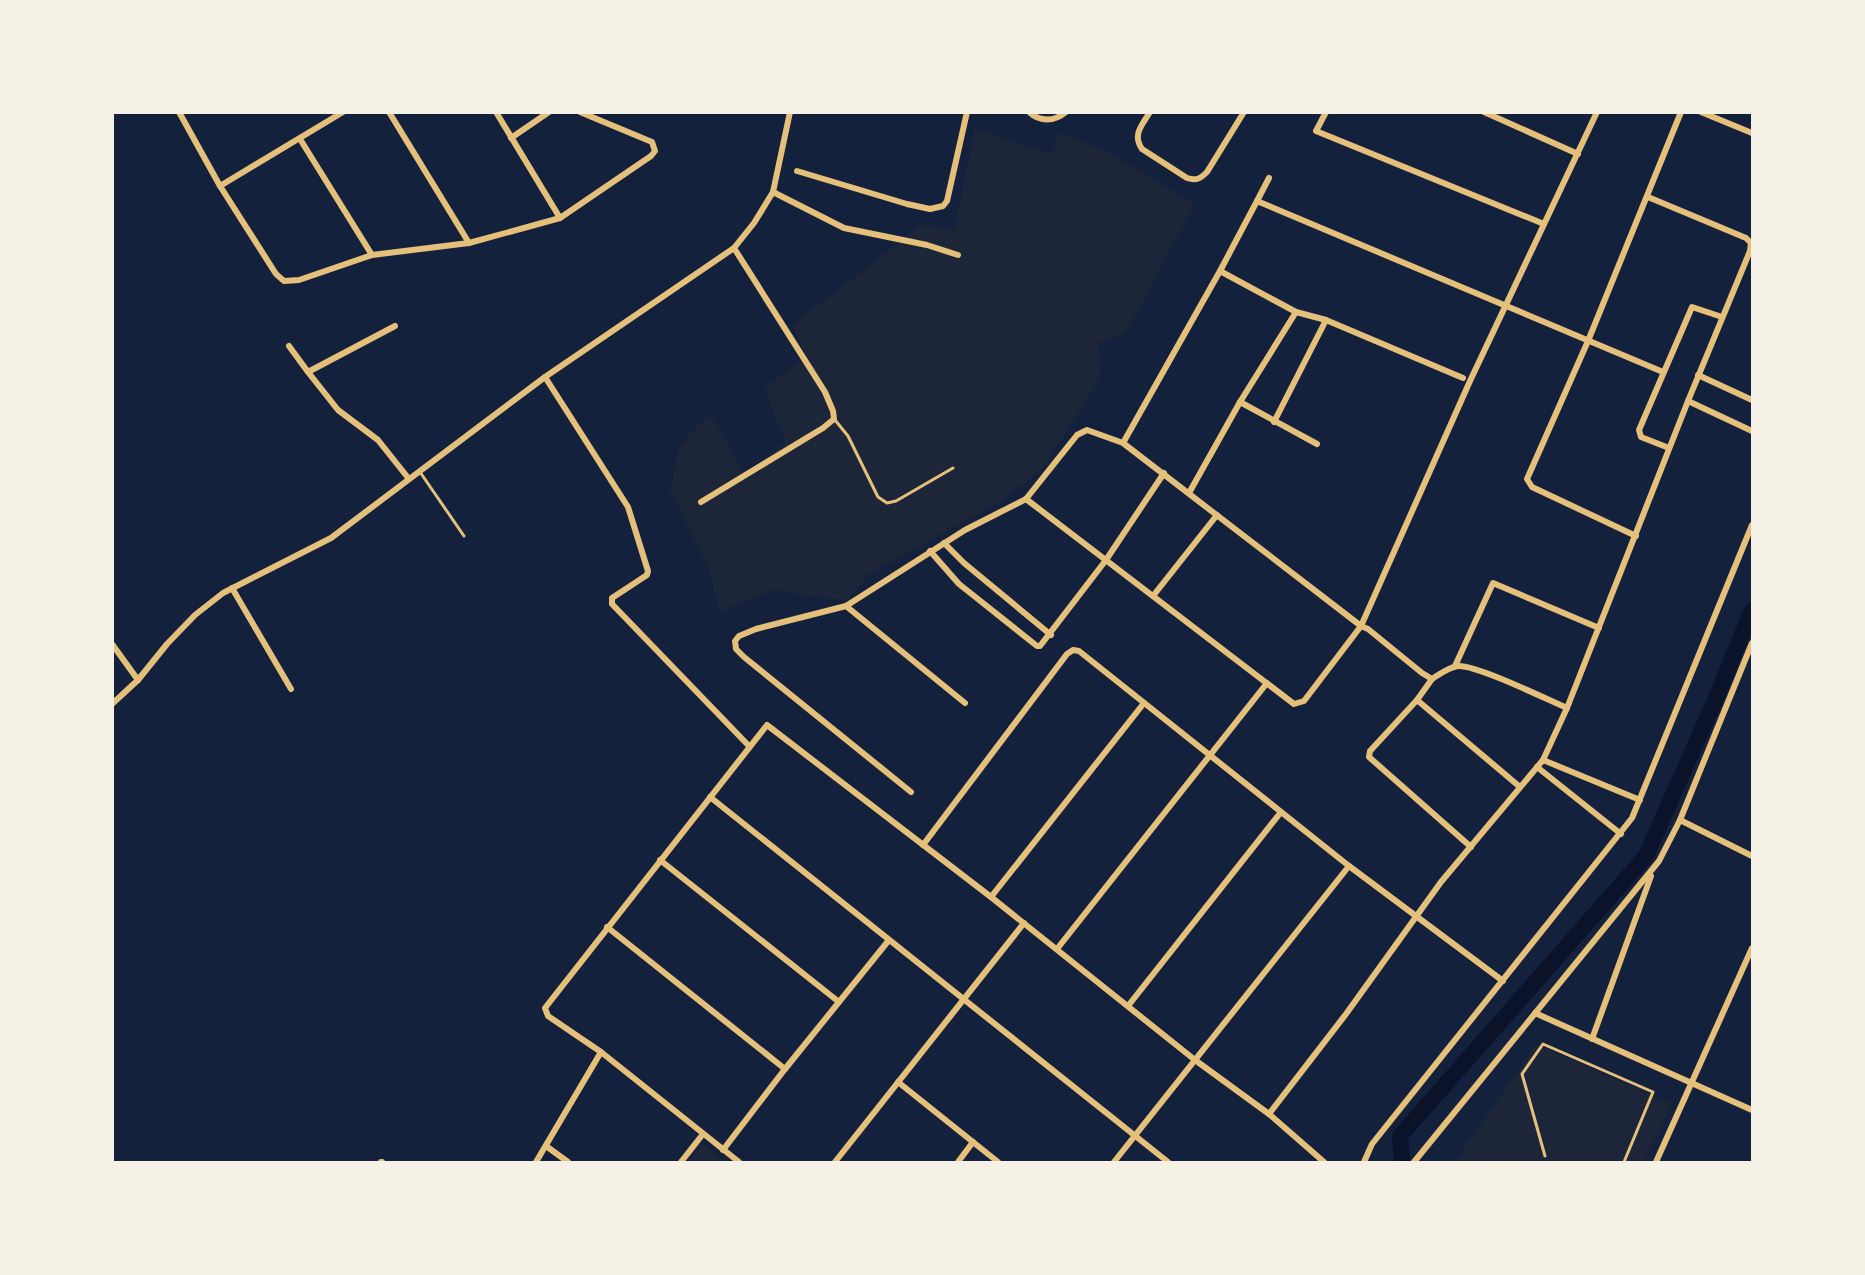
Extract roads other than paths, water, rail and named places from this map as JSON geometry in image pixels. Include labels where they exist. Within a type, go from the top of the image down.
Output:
[{"type":"street","points":[[178,112],[220,186],[276,274],[284,281],[299,280],[372,255],[469,243],[560,218],[655,151],[652,142],[580,112]]},
{"type":"street","points":[[220,186],[343,112]]},
{"type":"street","points":[[389,112],[469,243]]},
{"type":"street","points":[[496,112],[560,218]]},
{"type":"street","points":[[511,138],[549,112]]},
{"type":"street","points":[[112,704],[138,680],[167,644],[195,615],[232,588],[331,538],[545,378],[734,248],[754,223],[773,192],[790,112]]},
{"type":"street","points":[[797,171],[907,204],[937,209],[947,201],[967,112]]},
{"type":"street","points":[[1029,112],[1039,119],[1050,120],[1066,112]]},
{"type":"street","points":[[1150,112],[1139,129],[1137,142],[1142,149],[1194,181],[1207,172],[1244,112]]},
{"type":"street","points":[[1326,112],[1316,131],[1544,224]]},
{"type":"street","points":[[1484,112],[1578,154]]},
{"type":"street","points":[[1026,500],[1294,704],[1304,701],[1361,626],[1470,381],[1597,112]]},
{"type":"street","points":[[1636,536],[1532,487],[1527,479],[1588,341],[1681,112]]},
{"type":"street","points":[[1701,112],[1752,133]]},
{"type":"street","points":[[300,139],[372,255]]},
{"type":"street","points":[[1123,443],[1221,271],[1269,178]]},
{"type":"street","points":[[773,192],[844,228],[927,245],[958,255]]},
{"type":"street","points":[[1269,1114],[1346,1014],[1441,882],[1538,767],[1568,708],[1698,375],[1750,251],[1751,243],[1746,238],[1648,197]]},
{"type":"street","points":[[1257,201],[1663,372]]},
{"type":"street","points":[[701,502],[823,428],[834,419],[825,392],[734,248]]},
{"type":"street","points":[[1221,271],[1296,312],[1326,320],[1463,378]]},
{"type":"street","points":[[1669,448],[1641,437],[1639,433],[1663,372],[1692,307],[1722,317]]},
{"type":"street","points":[[1189,493],[1240,402],[1296,312]]},
{"type":"street","points":[[1274,422],[1326,320]]},
{"type":"street","points":[[308,372],[394,326]]},
{"type":"street","points":[[289,346],[338,410],[378,440],[409,479]]},
{"type":"street","points":[[1698,375],[1752,400]]},
{"type":"street","points":[[545,378],[628,507],[648,571],[647,575],[612,598],[612,604],[749,746]]},
{"type":"street","points":[[1688,401],[1752,430]]},
{"type":"street","points":[[1240,402],[1317,444]]},
{"type":"street","points":[[911,792],[744,657],[735,646],[739,636],[846,606],[930,551],[1026,500],[1082,431],[1093,431],[1123,443],[1432,679]]},
{"type":"street","points":[[930,551],[959,584],[1036,646],[1042,645],[1106,560],[1164,473]]},
{"type":"street","points":[[1153,596],[1217,515]]},
{"type":"street","points":[[1364,1162],[1372,1144],[1632,818],[1752,525]]},
{"type":"street","points":[[945,543],[964,563],[1051,634]]},
{"type":"street","points":[[1455,666],[1493,583],[1599,628]]},
{"type":"street","points":[[232,588],[291,689]]},
{"type":"street","points":[[846,606],[965,703]]},
{"type":"street","points":[[112,644],[138,680]]},
{"type":"street","points":[[1414,1162],[1663,855],[1680,820],[1752,644]]},
{"type":"street","points":[[923,845],[1067,654],[1073,650],[1079,651],[1349,866],[1503,981]]},
{"type":"street","points":[[1470,847],[1370,757],[1370,750],[1417,700],[1432,679],[1455,666],[1464,666],[1492,675],[1568,708]]},
{"type":"street","points":[[1057,949],[1267,683]]},
{"type":"street","points":[[1417,700],[1520,787]]},
{"type":"street","points":[[991,897],[1144,703]]},
{"type":"street","points":[[739,1162],[601,1052],[548,1016],[545,1008],[767,725],[991,897],[1196,1060],[1269,1114],[1324,1162]]},
{"type":"street","points":[[1543,760],[1640,800]]},
{"type":"street","points":[[1538,767],[1621,834]]},
{"type":"street","points":[[710,797],[1168,1162]]},
{"type":"street","points":[[1128,1006],[1281,812]]},
{"type":"street","points":[[1680,820],[1752,856]]},
{"type":"street","points":[[660,860],[839,1002]]},
{"type":"street","points":[[1114,1162],[1349,866]]},
{"type":"street","points":[[1592,1039],[1653,870]]},
{"type":"street","points":[[835,1162],[1024,923]]},
{"type":"street","points":[[607,927],[784,1070]]},
{"type":"street","points":[[723,1150],[889,940]]},
{"type":"street","points":[[1656,1162],[1752,948]]},
{"type":"street","points":[[1535,1013],[1752,1110]]},
{"type":"street","points":[[536,1162],[601,1052]]},
{"type":"street","points":[[898,1082],[998,1162]]},
{"type":"street","points":[[681,1162],[703,1134]]},
{"type":"street","points":[[958,1162],[973,1142]]},
{"type":"street","points":[[546,1146],[568,1162]]},
{"type":"lane","points":[[834,419],[848,436],[878,498],[887,503],[896,501],[953,468]]},
{"type":"lane","points":[[419,470],[464,536]]},
{"type":"lane","points":[[1545,1156],[1522,1074],[1543,1044],[1653,1092],[1624,1162]]},
{"type":"waterway","points":[[1402,1162],[1400,1136],[1646,856],[1752,610]]}]
